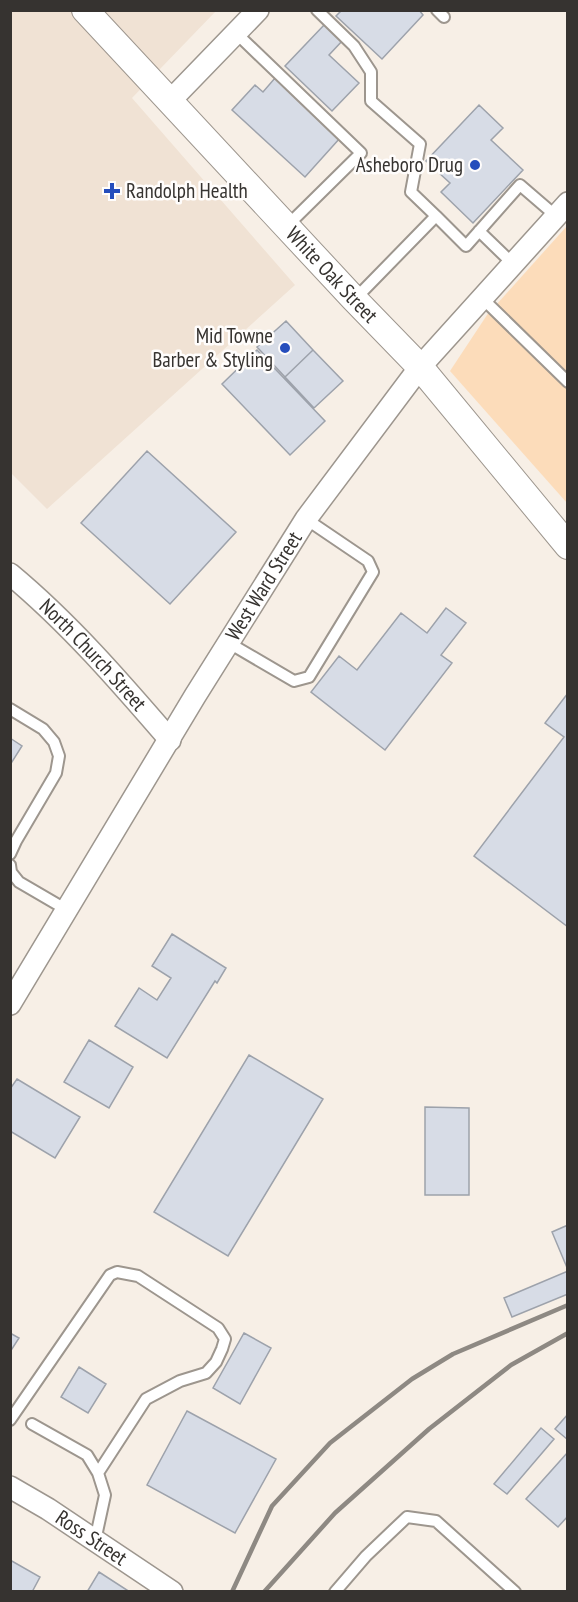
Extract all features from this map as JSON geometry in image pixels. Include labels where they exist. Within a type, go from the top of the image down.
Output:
[{"type":"street","name":"White Oak Street","points":[[85,10],[420,367],[567,546]]},
{"type":"street","points":[[169,102],[245,18]]},
{"type":"street","name":"West Ward Street","points":[[10,1004],[195,696],[306,519],[420,367],[562,210]]},
{"type":"street","name":"North Church Street","points":[[10,574],[37,596],[123,685],[170,740]]},
{"type":"street","name":"Ross Street","points":[[10,1486],[172,1592]]},
{"type":"lane","points":[[317,10],[354,46],[371,72],[371,101],[420,144],[411,192],[466,246],[520,185],[562,210]]},
{"type":"lane","points":[[245,18],[361,153],[287,226]]},
{"type":"lane","points":[[354,299],[436,216]]},
{"type":"lane","points":[[479,231],[513,264]]},
{"type":"lane","points":[[482,298],[567,382]]},
{"type":"lane","points":[[229,643],[294,681],[309,677],[373,572],[368,561],[306,519]]},
{"type":"lane","points":[[10,709],[44,729],[54,742],[59,756],[56,773],[10,854]]},
{"type":"lane","points":[[10,865],[11,872],[20,882],[67,910]]},
{"type":"lane","points":[[10,1420],[110,1275],[117,1272],[138,1276],[218,1328],[225,1339],[216,1362],[206,1373],[180,1381],[146,1399],[98,1473]]},
{"type":"lane","points":[[32,1424],[87,1455],[98,1473],[105,1495],[95,1541]]},
{"type":"lane","points":[[335,1592],[366,1556],[407,1517],[436,1521],[515,1592]]},
{"type":"shaded area","name":"Randolph Health","points":[[10,11],[216,11],[132,98],[295,285],[47,509],[11,473]]},
{"type":"shaded area","points":[[567,226],[567,503],[450,371],[487,315]]},
{"type":"building","points":[[342,10],[419,10],[423,15],[382,59],[336,16]]},
{"type":"building","points":[[325,24],[343,40],[329,55],[359,83],[332,111],[285,66]]},
{"type":"building","points":[[275,78],[340,138],[305,177],[232,110],[255,85],[263,92]]},
{"type":"building","name":"Asheboro Drug","points":[[479,105],[503,128],[491,140],[523,170],[473,223],[441,192],[450,183],[426,161]]},
{"type":"building","name":"Mid Towne Barber & Styling","points":[[286,321],[313,350],[285,377],[257,347]]},
{"type":"building","points":[[257,350],[325,421],[290,455],[222,384]]},
{"type":"building","points":[[313,350],[343,381],[314,408],[285,377]]},
{"type":"building","points":[[147,451],[236,532],[170,604],[81,523]]},
{"type":"building","points":[[446,608],[466,623],[441,655],[452,663],[385,750],[311,692],[339,656],[357,670],[401,613],[427,633]]},
{"type":"building","points":[[568,693],[568,927],[474,856],[564,737],[545,723]]},
{"type":"building","points":[[10,738],[22,746],[10,765]]},
{"type":"building","points":[[172,934],[226,968],[217,983],[215,981],[167,1058],[115,1026],[139,988],[157,1000],[171,978],[152,966]]},
{"type":"building","points":[[89,1040],[133,1067],[109,1108],[64,1082]]},
{"type":"building","points":[[249,1055],[323,1099],[228,1256],[154,1212]]},
{"type":"building","points":[[17,1079],[80,1117],[55,1158],[10,1131],[10,1089]]},
{"type":"building","points":[[425,1107],[469,1108],[469,1195],[425,1195]]},
{"type":"building","points":[[568,1225],[568,1270],[552,1232]]},
{"type":"building","points":[[568,1271],[568,1294],[512,1317],[504,1298]]},
{"type":"building","points":[[10,1333],[19,1338],[10,1352]]},
{"type":"building","points":[[244,1333],[271,1348],[240,1404],[213,1388]]},
{"type":"building","points":[[79,1367],[106,1384],[88,1413],[61,1397]]},
{"type":"building","points":[[187,1411],[276,1459],[235,1533],[147,1485]]},
{"type":"building","points":[[568,1414],[568,1440],[555,1429]]},
{"type":"building","points":[[541,1428],[554,1439],[507,1494],[494,1484]]},
{"type":"building","points":[[568,1452],[568,1516],[558,1527],[526,1499]]},
{"type":"building","points":[[10,1560],[40,1577],[32,1592],[10,1592]]},
{"type":"building","points":[[99,1572],[130,1592],[87,1592]]},
{"type":"railway","points":[[232,1592],[272,1506],[330,1443],[412,1379],[453,1354],[568,1305]]},
{"type":"railway","points":[[264,1592],[335,1513],[429,1429],[511,1365],[568,1333]]},
{"type":"place","name":"Asheboro Drug","points":[[475,165]]},
{"type":"place","name":"Randolph Health","points":[[112,191]]},
{"type":"place","name":"Mid Towne Barber & Styling","points":[[285,348]]}]
